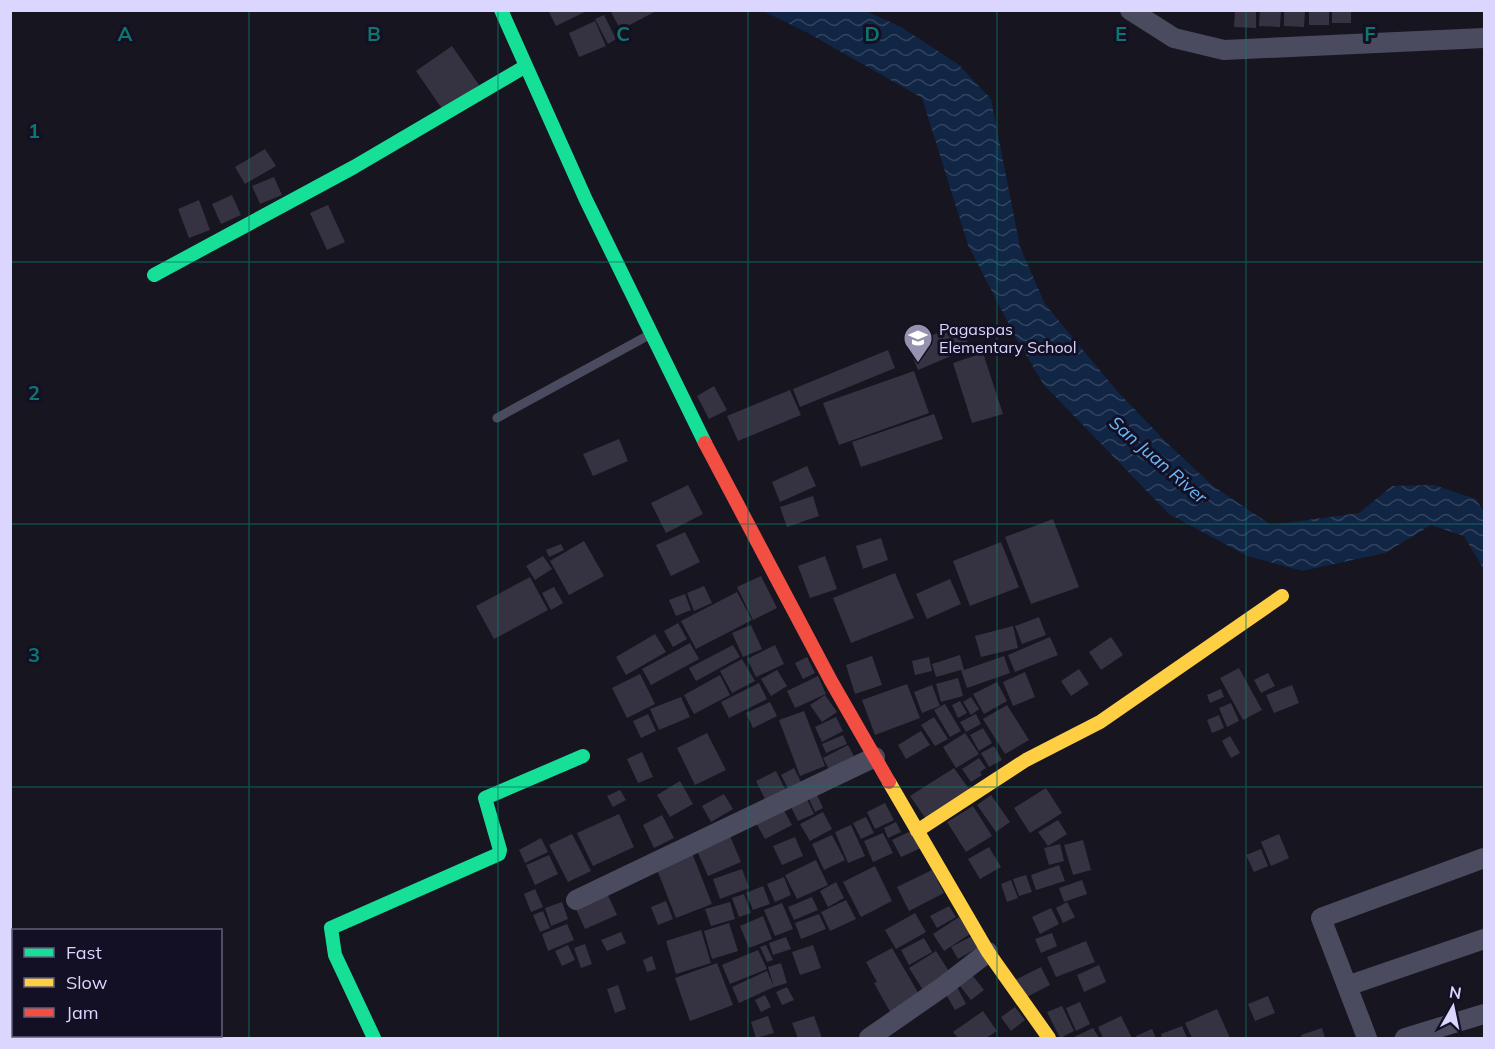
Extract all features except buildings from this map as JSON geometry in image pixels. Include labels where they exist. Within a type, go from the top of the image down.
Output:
[{"type":"street","points":[[501,10],[586,200],[718,470],[831,681],[917,831],[988,952],[1049,1038]]},
{"type":"street","points":[[1130,10],[1174,38],[1224,50],[1485,38]]},
{"type":"street","points":[[154,275],[354,168],[526,66]]},
{"type":"street","points":[[917,831],[1026,760],[1101,722],[1282,596]]},
{"type":"street","points":[[374,1038],[335,955],[331,928],[499,854],[500,850],[485,798],[583,756]]},
{"type":"street","points":[[576,900],[875,757]]},
{"type":"street","points":[[1367,1038],[1321,918],[1485,858]]},
{"type":"street","points":[[1347,986],[1485,939]]},
{"type":"street","points":[[869,1038],[988,952]]},
{"type":"street","points":[[1405,1038],[1485,1014]]},
{"type":"lane","points":[[497,418],[651,334]]},
{"type":"water","name":"San Juan River","points":[[763,11],[866,11],[901,27],[958,64],[991,99],[1020,247],[1045,304],[1117,391],[1213,486],[1271,525],[1359,513],[1392,486],[1434,485],[1476,499],[1484,512],[1484,570],[1464,536],[1431,525],[1385,553],[1302,571],[1247,556],[1169,514],[1044,385],[1017,340],[968,245],[922,98],[806,32]]},
{"type":"traffic: fast","points":[[501,10],[586,200],[705,443]]},
{"type":"traffic: fast","points":[[154,275],[354,167],[526,66]]},
{"type":"traffic: fast","points":[[374,1038],[335,955],[331,928],[499,854],[500,850],[485,798],[583,756]]},
{"type":"traffic: slow","points":[[917,831],[1026,760],[1100,722],[1282,596]]},
{"type":"traffic: slow","points":[[889,782],[988,952],[1049,1038]]},
{"type":"traffic: jam","points":[[705,443],[831,681],[889,782]]},
{"type":"place","name":"Pagaspas Elementary School","points":[[918,364]]}]
